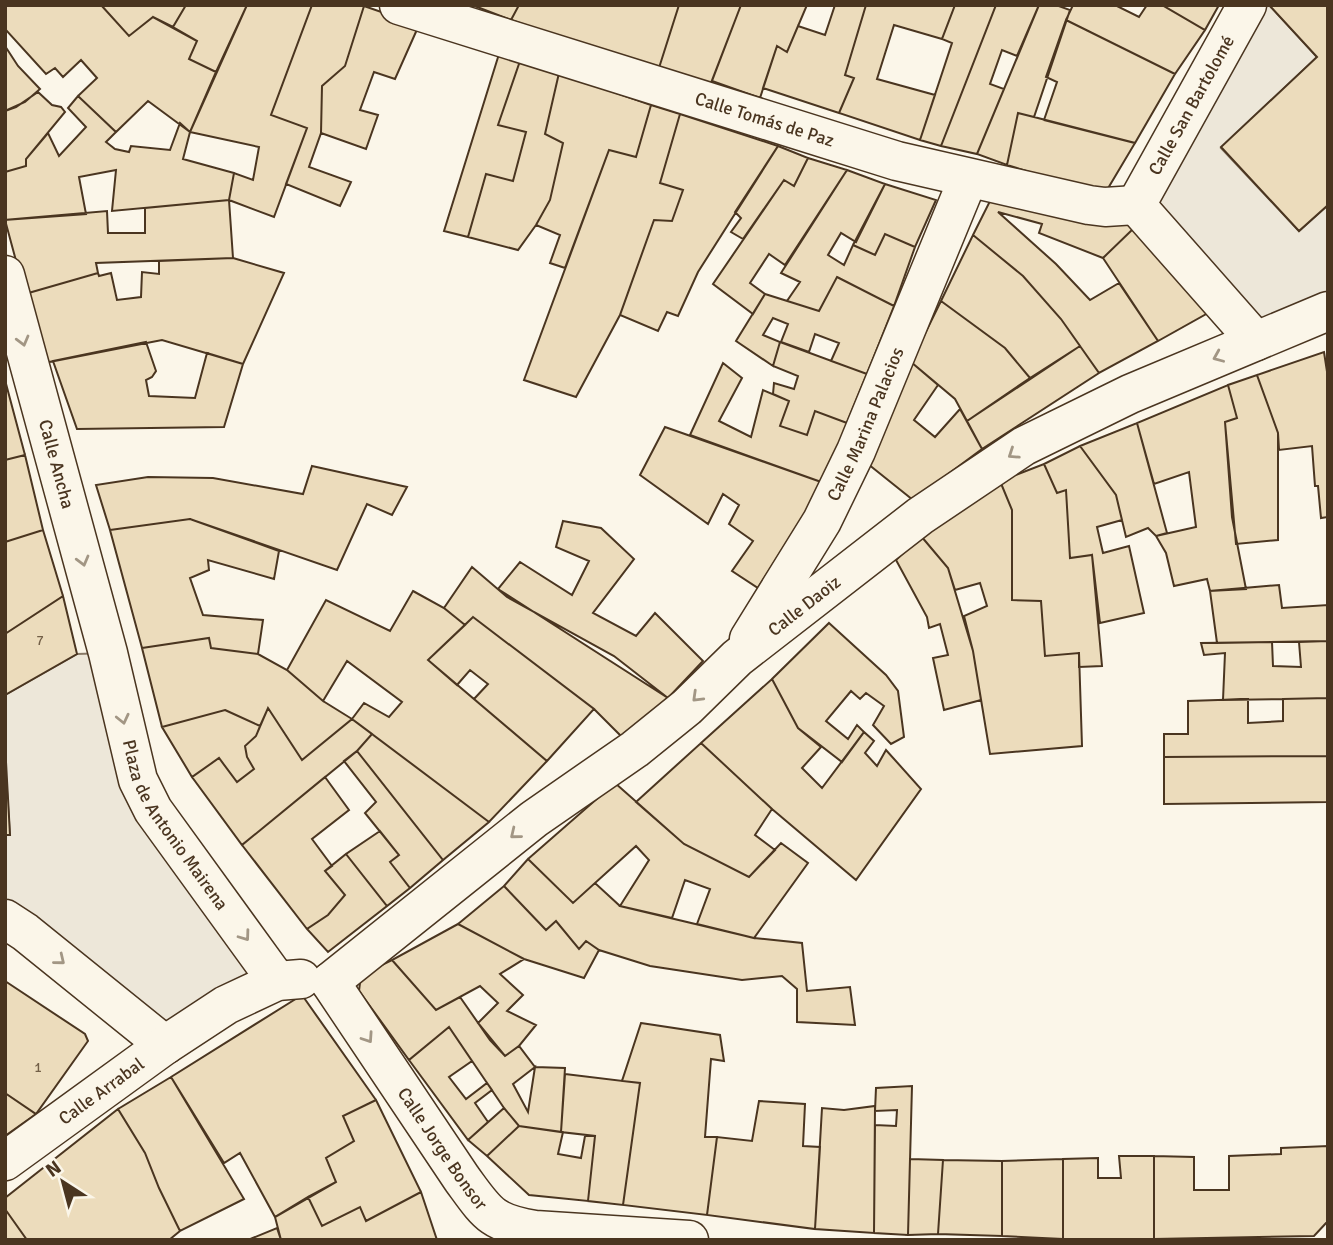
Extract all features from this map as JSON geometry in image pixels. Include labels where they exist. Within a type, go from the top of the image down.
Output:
[{"type":"street","name":"Calle Tomás de Paz","points":[[399,5],[897,162],[1089,205],[1136,205]]},
{"type":"street","name":"Calle San Bartolomé","points":[[1136,205],[1247,5]]},
{"type":"street","name":"Calle Marina Palacios","points":[[737,658],[821,521],[850,463],[968,179]]},
{"type":"street","points":[[1136,205],[1256,341]]},
{"type":"street","name":"Calle Ancha","points":[[5,275],[108,653]]},
{"type":"street","name":"Calle Daoiz","points":[[330,982],[534,818],[635,748],[687,706],[737,658],[920,516],[1024,446],[1130,394],[1327,314]]},
{"type":"street","name":"Plaza de Antonio Mairena","points":[[108,653],[138,780],[148,800],[277,981]]},
{"type":"street","points":[[5,919],[25,932],[165,1045],[226,1005],[277,981],[306,978],[330,982]]},
{"type":"street","name":"Calle Jorge Bonsor","points":[[330,982],[481,1205],[483,1230],[515,1227],[689,1240]]},
{"type":"street","name":"Calle Arrabal","points":[[5,1161],[165,1045]]},
{"type":"shaded area","points":[[1247,5],[1269,5],[1317,57],[1221,148],[1299,231],[1328,205],[1328,311],[1256,341],[1136,205]]},
{"type":"shaded area","points":[[108,653],[138,780],[277,981],[165,1045],[5,919],[5,835],[10,835],[5,761],[5,695],[77,654]]},
{"type":"building","points":[[6,5],[101,5],[129,36],[153,17],[197,41],[189,59],[216,72],[190,132],[148,101],[116,132],[78,96],[97,78],[81,60],[63,77],[55,68],[46,74],[5,29]]},
{"type":"building","points":[[101,5],[186,5],[173,27],[153,17],[129,36]]},
{"type":"building","points":[[186,5],[247,5],[216,72],[189,59],[197,41],[173,27]]},
{"type":"building","points":[[247,5],[312,5],[271,115],[307,128],[274,217],[229,200],[234,173],[253,180],[259,147],[190,132]]},
{"type":"building","points":[[312,5],[364,6],[345,66],[322,86],[321,133],[309,167],[351,182],[340,206],[286,184],[307,128],[271,115]]},
{"type":"building","points":[[472,5],[519,5],[511,20]]},
{"type":"building","points":[[519,5],[679,5],[658,71],[511,20]]},
{"type":"building","points":[[679,5],[741,5],[709,88],[658,71]]},
{"type":"building","points":[[741,5],[807,5],[787,52],[777,46],[760,98],[712,81]]},
{"type":"building","points":[[835,5],[866,5],[845,75],[854,78],[839,113],[763,88],[777,46],[787,52],[798,26],[825,35]]},
{"type":"building","points":[[866,5],[955,5],[942,39],[894,25],[877,79],[935,95],[920,140],[839,113],[854,78],[845,75]]},
{"type":"building","points":[[955,5],[996,5],[941,146],[920,140],[952,43],[942,39]]},
{"type":"building","points":[[996,5],[1039,5],[1017,56],[1002,50],[990,84],[1004,89],[977,154],[941,146]]},
{"type":"building","points":[[1039,5],[1056,5],[1070,10],[1034,117],[1018,113],[1007,165],[977,154]]},
{"type":"building","points":[[1073,5],[1115,5],[1139,17],[1147,5],[1162,5],[1205,30],[1175,74],[1066,20]]},
{"type":"building","points":[[1162,5],[1219,5],[1205,30]]},
{"type":"building","points":[[1269,5],[1328,5],[1328,205],[1299,231],[1221,147],[1317,57]]},
{"type":"building","points":[[364,6],[419,25],[395,79],[374,72],[360,110],[378,115],[366,149],[321,133],[322,86],[345,66]]},
{"type":"building","points":[[1066,20],[1175,74],[1135,143],[1044,120],[1057,82],[1046,77]]},
{"type":"building","points":[[5,46],[18,66],[40,89],[25,102],[5,111]]},
{"type":"building","points":[[499,54],[520,61],[498,125],[526,132],[513,181],[486,174],[468,237],[444,231]]},
{"type":"building","points":[[520,61],[559,73],[545,134],[563,143],[550,200],[518,250],[468,237],[486,174],[513,181],[526,132],[498,125]]},
{"type":"building","points":[[559,73],[651,105],[636,157],[609,150],[565,268],[550,263],[560,235],[536,225],[550,200],[563,143],[545,134]]},
{"type":"building","points":[[38,92],[52,105],[61,107],[65,112],[26,159],[26,166],[5,172],[5,111]]},
{"type":"building","points":[[78,96],[116,132],[106,142],[115,149],[129,152],[131,146],[170,150],[180,123],[190,132],[183,159],[234,173],[229,200],[112,211],[116,170],[79,177],[86,214],[5,220],[5,172],[26,166],[26,159],[48,133],[59,156],[86,127],[68,108]]},
{"type":"building","points":[[651,105],[680,114],[660,183],[683,190],[672,221],[654,220],[620,315],[576,397],[524,380],[609,150],[636,157]]},
{"type":"building","points":[[1018,113],[1135,143],[1104,195],[1007,165]]},
{"type":"building","points":[[680,114],[778,146],[698,272],[678,316],[667,312],[658,331],[620,315],[654,220],[672,221],[683,190],[660,183]]},
{"type":"building","points":[[778,146],[808,158],[794,186],[784,180],[743,239],[731,232],[741,218],[735,212]]},
{"type":"building","points":[[808,158],[847,170],[785,265],[769,254],[750,283],[765,294],[753,314],[713,284],[784,180],[794,186]]},
{"type":"building","points":[[847,170],[885,184],[856,242],[841,233],[828,255],[844,265],[853,245],[875,255],[885,234],[915,247],[894,306],[837,277],[819,311],[787,301],[800,282],[781,273]]},
{"type":"building","points":[[885,184],[936,200],[915,247],[885,234],[875,255],[853,245]]},
{"type":"building","points":[[992,197],[1128,220],[1134,228],[1103,258],[1039,233],[1042,224],[998,212],[1056,264],[1090,300],[1119,283],[1158,341],[1099,373],[1061,319],[1023,276],[973,235]]},
{"type":"building","points":[[229,200],[233,258],[96,263],[98,273],[25,294],[5,220],[107,211],[108,233],[145,233],[145,208]]},
{"type":"building","points":[[1134,228],[1208,313],[1158,341],[1103,258]]},
{"type":"building","points":[[973,235],[1023,276],[1061,319],[1080,346],[1030,378],[1005,348],[941,301]]},
{"type":"building","points":[[233,258],[284,273],[243,364],[162,340],[44,363],[25,294],[98,273],[99,276],[111,273],[117,300],[141,297],[142,272],[159,274],[159,261]]},
{"type":"building","points":[[837,277],[894,306],[867,374],[831,361],[839,343],[815,334],[809,352],[781,342],[788,324],[773,318],[763,335],[780,342],[773,366],[736,341],[765,294],[819,311]]},
{"type":"building","points":[[941,301],[1005,348],[1030,378],[967,421],[955,399],[911,362]]},
{"type":"building","points":[[146,342],[156,371],[146,380],[149,396],[195,398],[207,353],[243,364],[224,427],[77,429],[53,361]]},
{"type":"building","points":[[780,342],[867,374],[847,423],[815,411],[807,435],[780,426],[789,401],[773,394],[774,383],[794,389],[798,376],[773,366]]},
{"type":"building","points":[[1080,346],[1099,373],[982,449],[967,421]]},
{"type":"building","points":[[1324,352],[1328,378],[1328,517],[1321,518],[1312,446],[1279,450],[1278,433],[1257,375]]},
{"type":"building","points":[[911,362],[938,385],[914,420],[935,437],[960,409],[982,449],[913,500],[863,460]]},
{"type":"building","points":[[723,363],[742,378],[719,421],[751,437],[763,390],[789,401],[780,426],[807,435],[815,411],[847,423],[824,483],[690,435]]},
{"type":"building","points":[[1257,375],[1278,433],[1278,540],[1236,544],[1225,422],[1237,418],[1228,385]]},
{"type":"building","points":[[5,380],[25,455],[5,460]]},
{"type":"building","points":[[1228,385],[1237,418],[1225,422],[1232,517],[1246,589],[1210,591],[1207,579],[1174,586],[1166,553],[1156,536],[1196,527],[1189,472],[1154,484],[1137,423]]},
{"type":"building","points":[[1137,423],[1167,533],[1156,536],[1148,528],[1126,537],[1116,495],[1080,446]]},
{"type":"building","points":[[665,427],[824,483],[758,588],[732,571],[753,541],[729,524],[739,505],[723,494],[708,524],[640,475]]},
{"type":"building","points":[[1080,446],[1116,495],[1122,520],[1097,527],[1103,553],[1129,546],[1144,613],[1100,623],[1092,555],[1070,558],[1066,490],[1057,493],[1044,464]]},
{"type":"building","points":[[25,455],[43,530],[5,542],[5,460]]},
{"type":"building","points":[[1044,464],[1057,493],[1066,490],[1070,558],[1092,555],[1102,666],[1079,667],[1079,653],[1045,656],[1041,601],[1012,600],[1012,510],[1000,481]]},
{"type":"building","points":[[312,466],[407,487],[392,515],[367,504],[337,570],[190,519],[110,530],[96,485],[148,477],[213,478],[303,494]]},
{"type":"building","points":[[1000,481],[1012,510],[1012,600],[1041,601],[1045,656],[1079,653],[1082,746],[990,754],[973,651],[964,616],[987,606],[980,583],[955,590],[948,568],[921,536]]},
{"type":"building","points":[[190,519],[279,551],[274,579],[208,560],[209,570],[190,578],[203,615],[263,620],[258,654],[211,648],[209,638],[142,648],[110,530]]},
{"type":"building","points":[[563,521],[601,528],[634,559],[593,613],[636,636],[655,613],[703,661],[668,698],[498,589],[520,562],[572,595],[589,561],[556,547]]},
{"type":"building","points":[[43,530],[63,596],[5,634],[5,542]]},
{"type":"building","points":[[921,536],[948,568],[973,651],[981,700],[944,710],[933,658],[948,655],[940,624],[929,628],[927,617],[896,560]]},
{"type":"building","points":[[472,567],[507,597],[614,656],[668,698],[624,739],[594,709],[473,617],[465,625],[444,608]]},
{"type":"building","points":[[1279,585],[1282,608],[1328,605],[1328,641],[1217,643],[1210,591]]},
{"type":"building","points":[[413,591],[444,608],[465,625],[428,660],[547,761],[489,822],[352,719],[364,703],[389,717],[402,702],[347,661],[323,701],[287,670],[326,600],[390,631]]},
{"type":"building","points":[[63,596],[77,654],[5,695],[5,634]]},
{"type":"building","points":[[473,617],[594,709],[547,761],[474,699],[488,684],[470,670],[457,685],[428,660]]},
{"type":"building","points":[[829,623],[886,675],[898,691],[904,737],[891,744],[873,725],[884,706],[866,693],[860,699],[851,691],[826,721],[848,739],[857,725],[864,732],[842,762],[798,728],[772,679]]},
{"type":"building","points":[[209,638],[211,648],[258,654],[287,670],[323,701],[352,719],[302,760],[268,708],[260,726],[225,710],[162,727],[142,648]]},
{"type":"building","points":[[1328,641],[1328,698],[1223,700],[1225,653],[1204,655],[1201,643],[1272,642],[1273,666],[1301,667],[1299,642]]},
{"type":"building","points":[[772,679],[798,728],[821,747],[802,768],[822,788],[864,732],[874,741],[865,753],[877,766],[886,750],[921,789],[856,880],[772,809],[701,743]]},
{"type":"building","points":[[1328,698],[1328,756],[1164,757],[1164,734],[1188,734],[1188,701],[1248,699],[1248,723],[1283,721],[1283,699]]},
{"type":"building","points":[[268,708],[302,760],[352,719],[372,734],[357,751],[242,845],[192,777],[219,758],[237,782],[254,769],[247,757],[245,746],[256,736]]},
{"type":"building","points":[[225,710],[260,726],[256,736],[245,746],[247,757],[254,769],[237,782],[219,758],[192,777],[162,727]]},
{"type":"building","points":[[372,734],[489,822],[443,860],[357,751]]},
{"type":"building","points":[[701,743],[772,809],[755,835],[775,850],[749,877],[684,844],[636,802]]},
{"type":"building","points":[[357,751],[443,860],[410,888],[390,862],[399,855],[365,813],[376,802],[344,761]]},
{"type":"building","points":[[1328,756],[1328,802],[1164,804],[1164,757]]},
{"type":"building","points":[[6,762],[10,835],[5,835]]},
{"type":"building","points":[[325,777],[349,810],[312,839],[332,866],[325,871],[345,895],[328,915],[307,929],[242,845]]},
{"type":"building","points":[[615,783],[684,844],[749,877],[781,843],[808,863],[754,938],[697,924],[710,889],[685,880],[672,918],[620,906],[649,860],[636,846],[573,903],[528,859]]},
{"type":"building","points":[[380,831],[399,855],[390,862],[410,888],[387,906],[346,854]]},
{"type":"building","points":[[346,854],[387,906],[328,952],[307,929],[328,915],[345,895],[325,871]]},
{"type":"building","points":[[528,859],[573,903],[595,883],[620,906],[754,938],[802,943],[807,991],[850,987],[855,1025],[797,1022],[797,989],[782,976],[742,980],[650,966],[599,950],[586,941],[579,949],[556,921],[546,930],[504,886]]},
{"type":"building","points":[[504,886],[546,930],[556,921],[579,949],[586,941],[599,950],[584,978],[524,959],[458,924]]},
{"type":"building","points":[[458,924],[524,959],[500,974],[523,995],[507,1011],[536,1025],[519,1046],[505,1056],[478,1023],[498,1003],[480,986],[436,1010],[392,960]]},
{"type":"building","points":[[392,960],[436,1010],[460,997],[490,1040],[505,1056],[519,1046],[535,1067],[565,1068],[561,1132],[519,1126],[449,1027],[409,1060],[359,991],[361,975]],"holes":[[[535,1067],[528,1112],[513,1084]]]},
{"type":"building","points":[[5,981],[85,1034],[88,1041],[36,1114],[5,1093]]},
{"type":"building","points":[[302,995],[376,1100],[343,1116],[354,1141],[326,1158],[336,1182],[275,1217],[240,1153],[224,1163],[171,1077]]},
{"type":"building","points":[[641,1023],[720,1035],[724,1061],[711,1059],[705,1137],[717,1137],[707,1215],[623,1205],[640,1083],[622,1081]]},
{"type":"building","points":[[449,1027],[472,1061],[449,1077],[466,1099],[487,1083],[492,1090],[475,1103],[488,1122],[468,1140],[409,1060]]},
{"type":"building","points":[[565,1074],[640,1083],[623,1205],[588,1201],[595,1136],[561,1132]]},
{"type":"building","points":[[171,1077],[244,1199],[180,1231],[145,1153],[118,1109]]},
{"type":"building","points":[[912,1086],[908,1235],[874,1233],[875,1125],[896,1126],[897,1110],[875,1111],[876,1088]]},
{"type":"building","points":[[5,1093],[36,1114],[5,1136]]},
{"type":"building","points":[[376,1100],[421,1192],[366,1221],[360,1207],[322,1226],[308,1197],[336,1182],[326,1158],[354,1141],[343,1116]]},
{"type":"building","points":[[759,1101],[805,1104],[803,1146],[820,1147],[815,1229],[707,1215],[717,1137],[752,1141]]},
{"type":"building","points":[[875,1106],[874,1233],[815,1229],[822,1108],[844,1110]]},
{"type":"building","points":[[504,1108],[519,1126],[487,1156],[468,1140]]},
{"type":"building","points":[[118,1109],[145,1153],[180,1231],[169,1240],[27,1240],[5,1209],[5,1198]]},
{"type":"building","points":[[519,1126],[563,1132],[558,1154],[581,1158],[585,1136],[595,1136],[588,1201],[529,1195],[487,1156]]},
{"type":"building","points":[[1328,1146],[1327,1222],[1314,1236],[1154,1239],[1154,1156],[1194,1157],[1194,1190],[1229,1190],[1229,1156],[1281,1154],[1281,1148]]},
{"type":"building","points":[[1119,1156],[1154,1156],[1154,1239],[1063,1239],[1063,1159],[1098,1158],[1098,1178],[1121,1178]]},
{"type":"building","points":[[910,1159],[943,1160],[938,1234],[908,1235]]},
{"type":"building","points":[[1063,1159],[1063,1239],[1002,1236],[1002,1161]]},
{"type":"building","points":[[943,1160],[1002,1161],[1002,1236],[938,1234]]},
{"type":"building","points":[[421,1192],[437,1240],[281,1240],[275,1217],[308,1197],[322,1226],[360,1207],[366,1221]]},
{"type":"building","points":[[5,1209],[27,1240],[5,1240]]},
{"type":"building","points":[[277,1228],[281,1240],[248,1240]]}]
